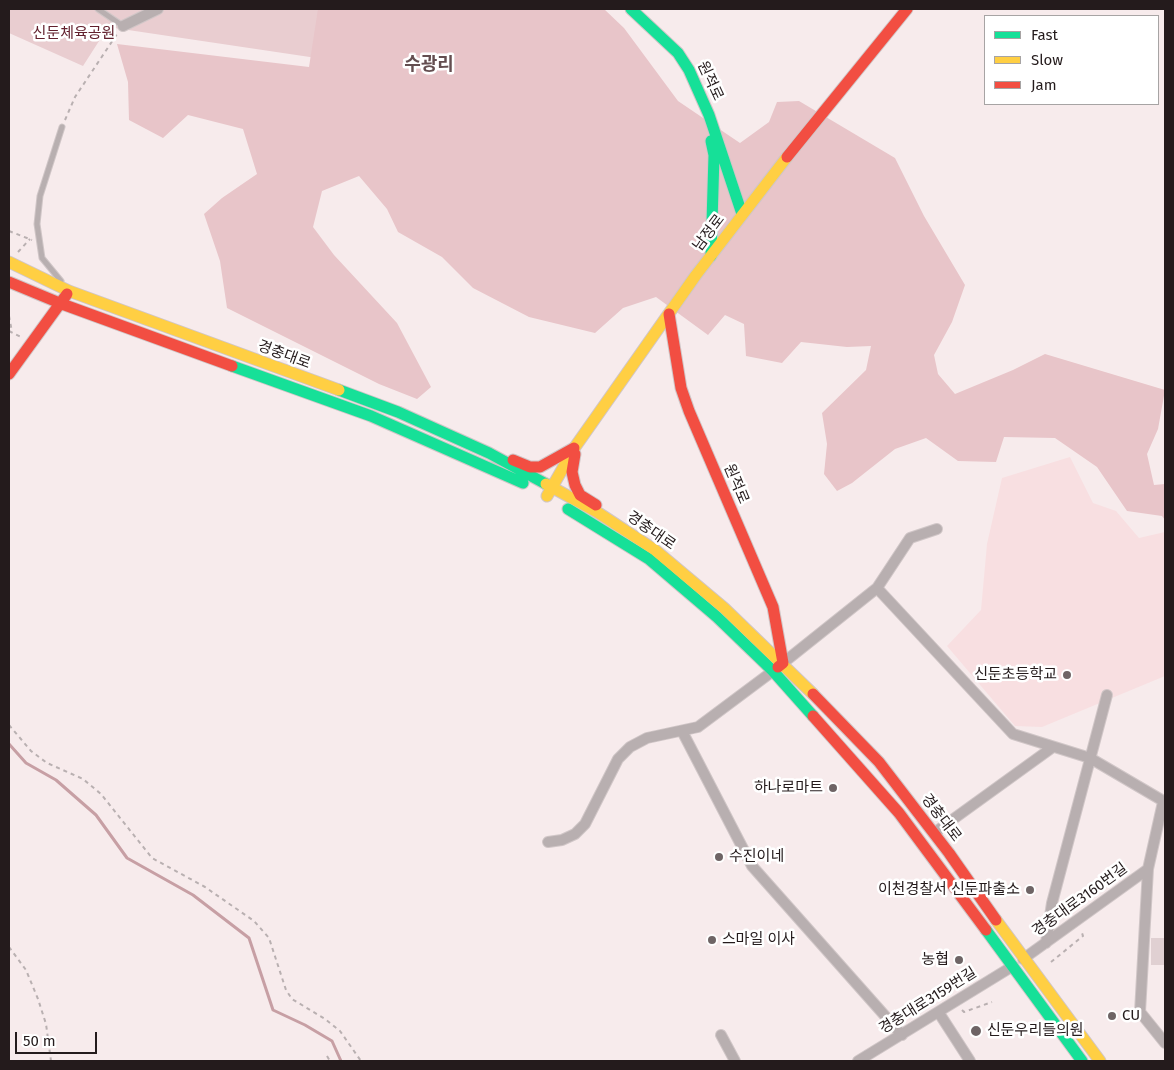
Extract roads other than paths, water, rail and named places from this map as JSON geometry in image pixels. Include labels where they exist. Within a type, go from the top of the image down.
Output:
[{"type":"main road","name":"원적로","points":[[631,9],[678,53],[690,70],[742,214]]},
{"type":"main road","name":"남정로","points":[[550,492],[575,447],[742,214],[907,9]]},
{"type":"main road","points":[[699,91],[714,155],[711,256]]},
{"type":"main road","name":"경충대로","points":[[9,262],[69,291],[382,406],[489,453],[649,559],[717,617],[773,671],[899,813],[1018,963],[1100,1061]]},
{"type":"main road","name":"경충대로","points":[[9,282],[62,304],[371,416],[550,492],[614,523],[656,550],[724,608],[783,663],[879,762],[934,834],[1082,1061]]},
{"type":"main road","points":[[9,374],[62,304],[69,291]]},
{"type":"main road","name":"원적로","points":[[669,314],[676,363],[686,403],[773,607],[783,663]]},
{"type":"main road","points":[[489,453],[500,452],[518,463],[540,467],[575,447],[575,461],[572,472],[580,495],[612,517],[614,523]]},
{"type":"main road","points":[[773,671],[783,663]]},
{"type":"street","points":[[123,26],[158,9]]},
{"type":"street","points":[[783,663],[877,588],[910,538],[938,529]]},
{"type":"street","points":[[877,588],[1013,734],[1090,758],[1164,802]]},
{"type":"street","points":[[548,842],[562,840],[575,834],[585,824],[618,759],[630,747],[647,738],[698,727],[773,671]]},
{"type":"street","points":[[1046,943],[1052,903],[1107,695]]},
{"type":"street","points":[[682,731],[752,866],[902,1035]]},
{"type":"street","points":[[934,834],[1053,747]]},
{"type":"street","name":"경충대로3160번길","points":[[1018,963],[1148,869],[1164,802]]},
{"type":"street","points":[[1148,869],[1140,1012],[1165,1042]]},
{"type":"street","name":"경충대로3159번길","points":[[858,1061],[1018,963]]},
{"type":"street","points":[[939,1012],[970,1061]]},
{"type":"street","points":[[721,1035],[735,1061]]},
{"type":"lane","points":[[98,9],[123,26]]},
{"type":"lane","points":[[62,127],[40,196],[37,224],[42,258],[69,291]]},
{"type":"waterway","points":[[9,744],[26,763],[56,780],[96,815],[127,858],[193,895],[249,938],[273,1010],[305,1025],[332,1041],[341,1061]]},
{"type":"place","name":"신둔초등학교","points":[[1067,675]]},
{"type":"place","name":"하나로마트","points":[[833,788]]},
{"type":"place","name":"수진이네","points":[[719,857]]},
{"type":"place","name":"이천경찰서 신둔파출소","points":[[1030,890]]},
{"type":"place","name":"스마일 이사","points":[[712,940]]},
{"type":"place","name":"농협","points":[[959,960]]},
{"type":"place","name":"CU","points":[[1112,1016]]},
{"type":"place","name":"신둔우리들의원","points":[[976,1031]]},
{"type":"district","name":"수광리","points":[[429,65]]},
{"type":"park label","name":"신둔체육공원","points":[[74,34]]}]
